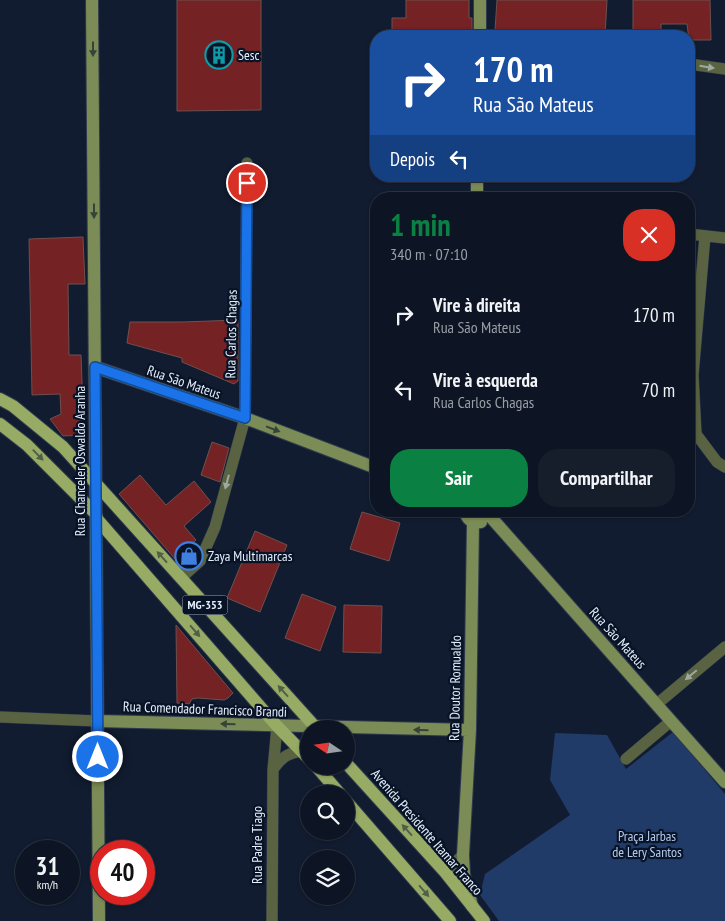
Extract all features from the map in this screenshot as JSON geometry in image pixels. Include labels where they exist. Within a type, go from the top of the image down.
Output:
[{"type":"main road","name":"Rua Chanceler Oswaldo Aranha","points":[[92,0],[98,921]]},
{"type":"main road","points":[[480,0],[481,30]]},
{"type":"main road","name":"Rua São Mateus","points":[[95,367],[245,418],[370,466]]},
{"type":"main road","name":"MG-353","points":[[0,399],[12,406],[63,447],[308,720]]},
{"type":"main road","name":"MG-353","points":[[0,424],[27,444],[96,514],[97,519],[277,726],[300,748]]},
{"type":"main road","points":[[467,517],[474,522],[484,520],[486,517]]},
{"type":"main road","name":"Rua São Mateus","points":[[493,517],[725,782]]},
{"type":"main road","name":"Rua Doutor Romualdo","points":[[472,906],[464,874],[464,855],[470,730],[474,522]]},
{"type":"main road","name":"Rua Comendador Francisco Brandi","points":[[97,721],[300,727]]},
{"type":"main road","name":"Rua Comendador Francisco Brandi","points":[[355,729],[470,730]]},
{"type":"main road","name":"Avenida Presidente Itamar Franco","points":[[355,772],[445,872],[484,921]]},
{"type":"main road","name":"MG-353","points":[[324,775],[333,785]]},
{"type":"main road","points":[[355,811],[450,921]]},
{"type":"street","points":[[695,65],[725,69]]},
{"type":"street","name":"Rua Carlos Chagas","points":[[181,578],[200,561],[215,527],[245,418],[248,163]]},
{"type":"street","points":[[695,235],[725,238]]},
{"type":"street","points":[[695,352],[705,236]]},
{"type":"street","points":[[695,414],[696,434],[717,462],[725,467]]},
{"type":"street","points":[[657,704],[725,647]]},
{"type":"street","name":"Rua Comendador Francisco Brandi","points":[[0,717],[97,721]]},
{"type":"street","points":[[626,759],[671,721]]},
{"type":"street","name":"Rua Padre Tiago","points":[[272,921],[273,770],[277,726]]},
{"type":"street","points":[[273,770],[282,758],[289,753],[300,754]]},
{"type":"street","points":[[445,872],[464,855]]},
{"type":"green space","name":"Praça Jarbas de Lery Santos","points":[[673,732],[725,794],[725,921],[499,921],[480,895],[485,874],[570,815],[550,780],[555,733],[607,735],[626,769]]},
{"type":"building","name":"Sesc","points":[[177,0],[261,0],[261,110],[177,111]]},
{"type":"building","points":[[406,0],[469,0],[469,18],[472,18],[472,30],[392,30],[392,18],[406,18]]},
{"type":"building","points":[[497,0],[607,0],[605,30],[495,30]]},
{"type":"building","points":[[633,0],[710,0],[711,40],[695,40],[695,30],[688,30],[687,24],[661,24],[661,30],[633,30]]},
{"type":"building","points":[[83,237],[85,284],[68,284],[69,355],[81,355],[84,435],[63,436],[50,419],[61,414],[60,394],[32,395],[29,239]]},
{"type":"building","points":[[238,320],[238,381],[234,384],[182,362],[182,358],[127,343],[130,322]]},
{"type":"building","points":[[212,442],[229,448],[220,482],[201,475]]},
{"type":"building","points":[[140,475],[166,505],[194,481],[211,502],[184,526],[196,540],[175,559],[119,494]]},
{"type":"building","points":[[362,512],[370,514],[370,517],[379,517],[400,523],[389,561],[350,549]]},
{"type":"building","points":[[255,531],[287,545],[260,612],[227,598]]},
{"type":"building","points":[[302,594],[336,607],[320,651],[285,638]]},
{"type":"building","points":[[344,605],[382,606],[381,653],[343,652]]},
{"type":"building","points":[[176,625],[233,693],[228,698],[224,700],[198,698],[192,699],[189,704],[177,703]]},
{"type":"place","name":"Sesc","points":[[219,55]]},
{"type":"place","name":"Zaya Multimarcas","points":[[189,556]]},
{"type":"route","points":[[98,757],[95,367],[245,418],[247,183]]}]
